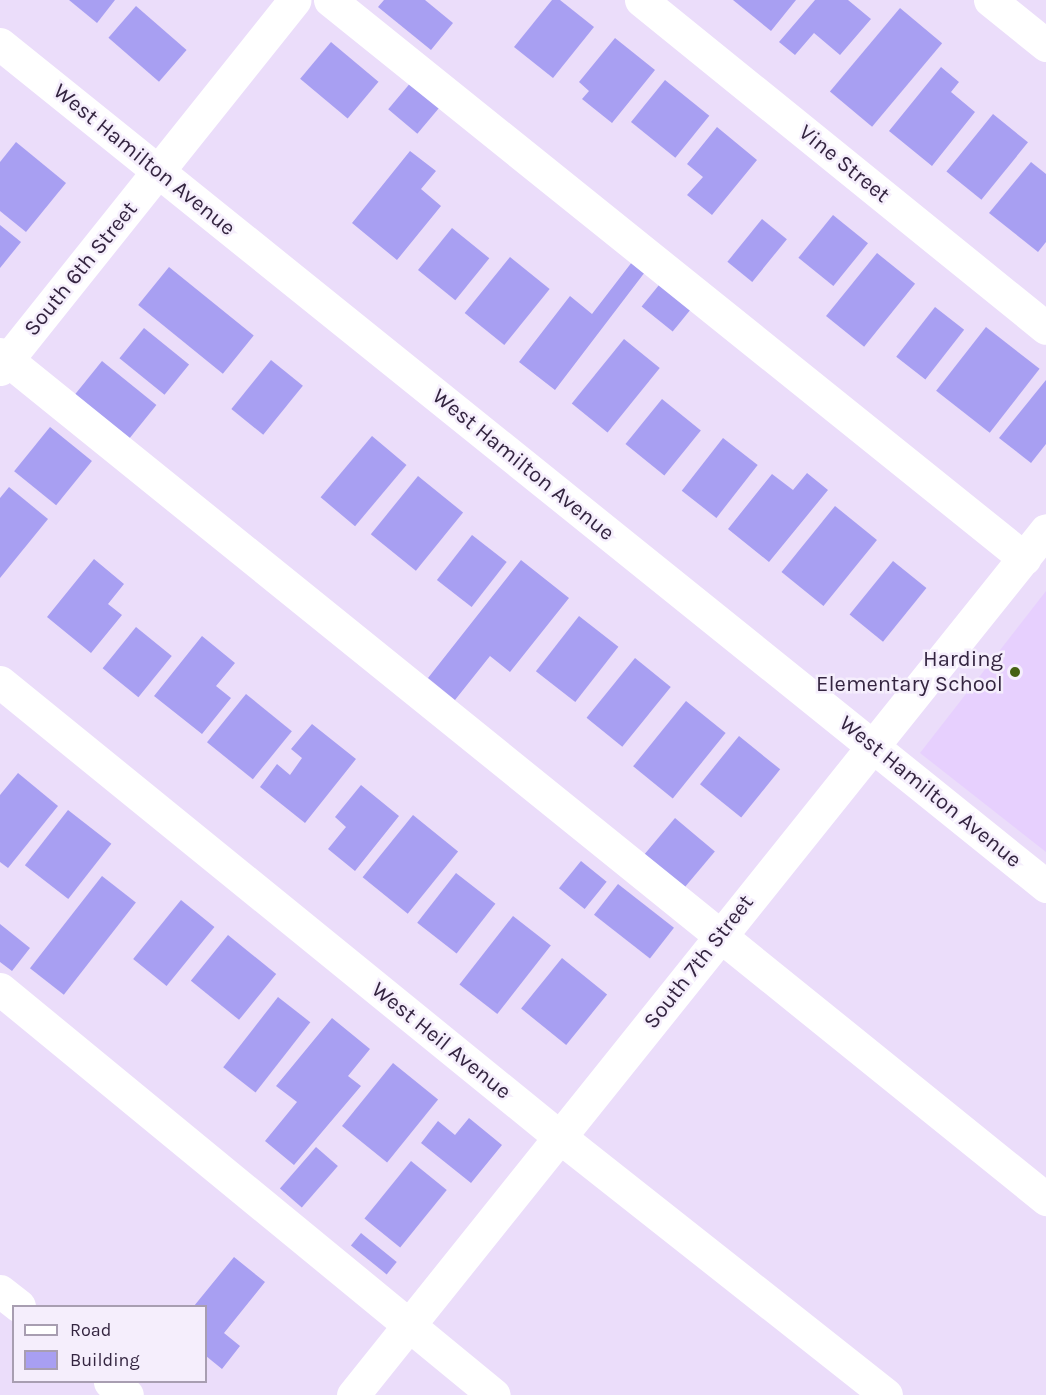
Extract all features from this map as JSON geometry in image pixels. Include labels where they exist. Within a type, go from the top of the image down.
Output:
[{"type":"street","name":"South 6th Street","points":[[2,361],[159,173],[295,0]]},
{"type":"street","points":[[330,0],[1024,558]]},
{"type":"street","name":"Vine Street","points":[[641,0],[1046,328]]},
{"type":"street","points":[[990,0],[1046,45]]},
{"type":"street","name":"West Hamilton Avenue","points":[[0,44],[1046,886]]},
{"type":"street","points":[[2,361],[1046,1199]]},
{"type":"street","name":"South 7th Street","points":[[353,1395],[561,1138],[719,935],[1046,530]]},
{"type":"street","name":"West Heil Avenue","points":[[0,681],[561,1138],[886,1395]]},
{"type":"street","points":[[0,989],[494,1395]]},
{"type":"street","points":[[0,1291],[18,1305]]},
{"type":"street","points":[[111,1383],[127,1395]]},
{"type":"shaded area","name":"Harding Elementary School","points":[[1046,591],[1046,852],[920,753]]},
{"type":"building","points":[[69,0],[115,0],[97,23]]},
{"type":"building","points":[[384,0],[425,0],[453,23],[431,50],[378,7]]},
{"type":"building","points":[[552,0],[560,0],[594,27],[553,78],[514,47]]},
{"type":"building","points":[[733,0],[796,0],[771,31]]},
{"type":"building","points":[[815,0],[848,0],[871,19],[840,55],[814,33],[795,55],[779,42]]},
{"type":"building","points":[[136,6],[187,50],[159,82],[108,38]]},
{"type":"building","points":[[900,8],[942,43],[872,127],[830,91]]},
{"type":"building","points":[[615,38],[655,70],[612,123],[582,99],[589,91],[579,82]]},
{"type":"building","points":[[331,42],[378,82],[348,119],[300,79]]},
{"type":"building","points":[[941,67],[959,82],[951,92],[975,112],[932,166],[889,131]]},
{"type":"building","points":[[665,80],[709,116],[675,158],[631,122]]},
{"type":"building","points":[[412,81],[441,105],[417,134],[388,109]]},
{"type":"building","points":[[993,114],[1028,142],[981,200],[946,172]]},
{"type":"building","points":[[717,127],[757,160],[712,215],[687,195],[703,177],[687,164]]},
{"type":"building","points":[[16,142],[66,183],[26,232],[0,211],[0,162]]},
{"type":"building","points":[[410,151],[436,171],[421,189],[441,206],[397,260],[352,223]]},
{"type":"building","points":[[1031,162],[1046,174],[1046,242],[1038,252],[989,213]]},
{"type":"building","points":[[833,215],[868,243],[833,286],[798,258]]},
{"type":"building","points":[[762,219],[787,239],[752,282],[727,262]]},
{"type":"building","points":[[0,225],[21,242],[0,268]]},
{"type":"building","points":[[452,228],[489,258],[455,300],[418,270]]},
{"type":"building","points":[[877,253],[915,284],[864,347],[826,316]]},
{"type":"building","points":[[510,257],[550,289],[504,345],[465,313]]},
{"type":"building","points":[[632,262],[645,272],[555,390],[519,362],[570,296],[592,314]]},
{"type":"building","points":[[169,267],[254,336],[223,374],[138,305]]},
{"type":"building","points":[[663,280],[694,305],[673,332],[642,306]]},
{"type":"building","points":[[935,307],[964,330],[925,379],[896,357]]},
{"type":"building","points":[[986,327],[1040,369],[990,433],[936,391]]},
{"type":"building","points":[[144,328],[189,365],[165,395],[119,358]]},
{"type":"building","points":[[624,339],[660,368],[608,432],[572,404]]},
{"type":"building","points":[[271,360],[303,386],[263,435],[231,409]]},
{"type":"building","points":[[102,361],[156,405],[129,438],[75,394]]},
{"type":"building","points":[[1046,380],[1046,444],[1031,463],[999,438]]},
{"type":"building","points":[[662,399],[701,430],[664,476],[625,444]]},
{"type":"building","points":[[50,427],[92,461],[56,505],[14,471]]},
{"type":"building","points":[[372,436],[406,465],[355,526],[321,497]]},
{"type":"building","points":[[723,438],[758,465],[716,518],[682,491]]},
{"type":"building","points":[[807,473],[828,490],[769,562],[728,529],[772,474],[793,490]]},
{"type":"building","points":[[418,476],[463,513],[416,571],[371,534]]},
{"type":"building","points":[[9,487],[48,519],[0,578],[0,498]]},
{"type":"building","points":[[835,506],[877,540],[823,606],[782,572]]},
{"type":"building","points":[[472,535],[507,562],[472,607],[437,580]]},
{"type":"building","points":[[94,559],[124,584],[108,604],[122,615],[91,653],[47,617]]},
{"type":"building","points":[[521,560],[569,598],[510,672],[490,656],[455,700],[428,678]]},
{"type":"building","points":[[893,561],[926,588],[883,642],[850,615]]},
{"type":"building","points":[[579,616],[618,647],[575,702],[536,671]]},
{"type":"building","points":[[136,627],[172,656],[138,697],[103,668]]},
{"type":"building","points":[[202,636],[235,663],[216,686],[231,698],[202,734],[154,696]]},
{"type":"building","points":[[635,658],[671,687],[622,747],[587,718]]},
{"type":"building","points":[[246,694],[292,731],[253,779],[207,742]]},
{"type":"building","points":[[686,701],[726,733],[673,798],[633,766]]},
{"type":"building","points":[[312,724],[356,759],[305,823],[260,787],[277,764],[290,775],[302,758],[291,749]]},
{"type":"building","points":[[739,736],[780,769],[741,818],[700,784]]},
{"type":"building","points":[[18,773],[58,806],[8,868],[0,862],[0,795]]},
{"type":"building","points":[[361,785],[399,816],[355,871],[328,849],[346,827],[335,817]]},
{"type":"building","points":[[68,810],[111,844],[68,899],[25,865]]},
{"type":"building","points":[[413,815],[458,852],[408,914],[363,877]]},
{"type":"building","points":[[675,818],[715,851],[681,892],[641,859]]},
{"type":"building","points":[[581,861],[607,882],[585,909],[559,888]]},
{"type":"building","points":[[456,873],[495,904],[457,953],[417,923]]},
{"type":"building","points":[[102,876],[136,902],[64,995],[30,968]]},
{"type":"building","points":[[618,884],[674,928],[650,958],[594,915]]},
{"type":"building","points":[[181,900],[214,927],[167,986],[133,959]]},
{"type":"building","points":[[513,916],[551,946],[497,1014],[459,985]]},
{"type":"building","points":[[0,924],[30,948],[12,971],[0,962]]},
{"type":"building","points":[[228,935],[276,974],[239,1020],[191,981]]},
{"type":"building","points":[[562,958],[607,995],[566,1045],[521,1009]]},
{"type":"building","points":[[278,997],[310,1022],[256,1092],[223,1067]]},
{"type":"building","points":[[332,1018],[370,1049],[348,1076],[361,1086],[294,1165],[265,1141],[297,1102],[276,1086]]},
{"type":"building","points":[[393,1063],[438,1100],[387,1162],[342,1126]]},
{"type":"building","points":[[469,1118],[502,1145],[471,1183],[421,1143],[438,1121],[455,1135]]},
{"type":"building","points":[[316,1147],[338,1166],[302,1208],[280,1189]]},
{"type":"building","points":[[411,1161],[447,1190],[400,1247],[364,1219]]},
{"type":"building","points":[[361,1233],[397,1262],[387,1274],[351,1245]]},
{"type":"building","points":[[234,1257],[265,1282],[224,1333],[240,1346],[222,1369],[207,1357],[207,1305],[195,1305]]},
{"type":"place","name":"Harding Elementary School","points":[[1015,672]]}]
